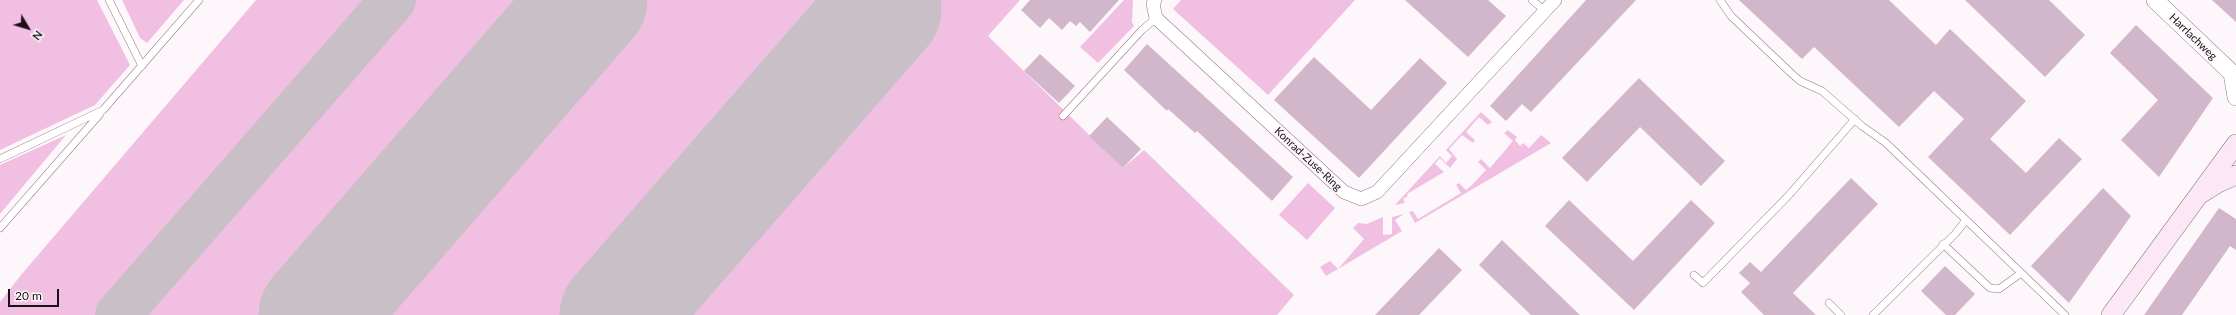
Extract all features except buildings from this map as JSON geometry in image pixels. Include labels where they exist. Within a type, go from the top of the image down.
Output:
[{"type":"main road","points":[[2111,315],[2194,199],[2236,144]]},
{"type":"main road","points":[[2218,183],[2236,163]]},
{"type":"main road","points":[[2194,199],[2218,183],[2236,175]]},
{"type":"street","points":[[1155,0],[1153,4],[1156,18]]},
{"type":"street","name":"Konrad-Zuse-Ring","points":[[1156,18],[1344,192],[1361,199],[1377,192],[1555,0]]},
{"type":"street","name":"Harrlachweg","points":[[2155,0],[2234,75],[2236,97]]},
{"type":"lane","points":[[109,0],[142,66]]},
{"type":"lane","points":[[0,228],[199,0]]},
{"type":"lane","points":[[1532,0],[1545,11]]},
{"type":"lane","points":[[1720,0],[1731,16],[1800,80],[1822,91],[1886,143],[2020,274],[2065,315]]},
{"type":"lane","points":[[1063,116],[1142,30],[1156,18]]},
{"type":"lane","points":[[0,159],[103,110]]},
{"type":"lane","points":[[1694,275],[1703,283],[1785,200],[1855,119]]},
{"type":"lane","points":[[1873,315],[1943,244],[1955,234],[1966,220]]},
{"type":"lane","points":[[1943,244],[1990,288],[1999,289],[2020,274]]},
{"type":"lane","points":[[1829,303],[1841,315]]},
{"type":"shaded area","points":[[0,0],[97,0],[130,65],[95,105],[0,150]]},
{"type":"shaded area","points":[[122,0],[184,0],[147,43],[140,38]]},
{"type":"shaded area","points":[[256,0],[377,0],[103,315],[0,315],[0,302],[21,275]]},
{"type":"shaded area","points":[[411,0],[547,0],[274,315],[137,315]]},
{"type":"shaded area","points":[[632,0],[1020,0],[988,36],[1123,168],[1144,150],[1294,295],[1277,315],[358,315]]},
{"type":"shaded area","points":[[1124,0],[1133,0],[1132,22],[1134,26],[1098,63],[1080,47]]},
{"type":"shaded area","points":[[1181,0],[1355,0],[1268,95],[1173,9]]},
{"type":"shaded area","points":[[1481,112],[1492,122],[1488,125],[1479,117],[1466,132],[1475,140],[1473,143],[1462,135],[1449,149],[1457,159],[1450,168],[1440,158],[1435,164],[1444,172],[1407,194],[1408,196],[1403,199],[1405,203],[1395,205],[1440,156],[1446,163],[1452,156],[1446,150]]},
{"type":"shaded area","points":[[1508,130],[1517,137],[1515,140],[1520,146],[1523,143],[1529,148],[1541,135],[1551,143],[1415,223],[1409,212],[1413,211],[1418,219],[1461,193],[1456,185],[1459,183],[1466,190],[1472,185],[1486,170],[1478,162],[1481,159],[1490,168],[1513,141],[1504,133]]},
{"type":"shaded area","points":[[66,135],[0,214],[0,165]]},
{"type":"shaded area","points":[[1308,183],[1335,208],[1307,240],[1279,215]]},
{"type":"shaded area","points":[[1404,214],[1395,220],[1402,231],[1338,269],[1364,239],[1353,228],[1358,223],[1367,224],[1383,217],[1383,235],[1392,234],[1392,217]]},
{"type":"shaded area","points":[[1330,261],[1338,269],[1326,276],[1320,267]]},
{"type":"taxiway","points":[[118,315],[393,0]]},
{"type":"runway","points":[[316,315],[590,0]]},
{"type":"runway","points":[[617,315],[884,9]]}]
